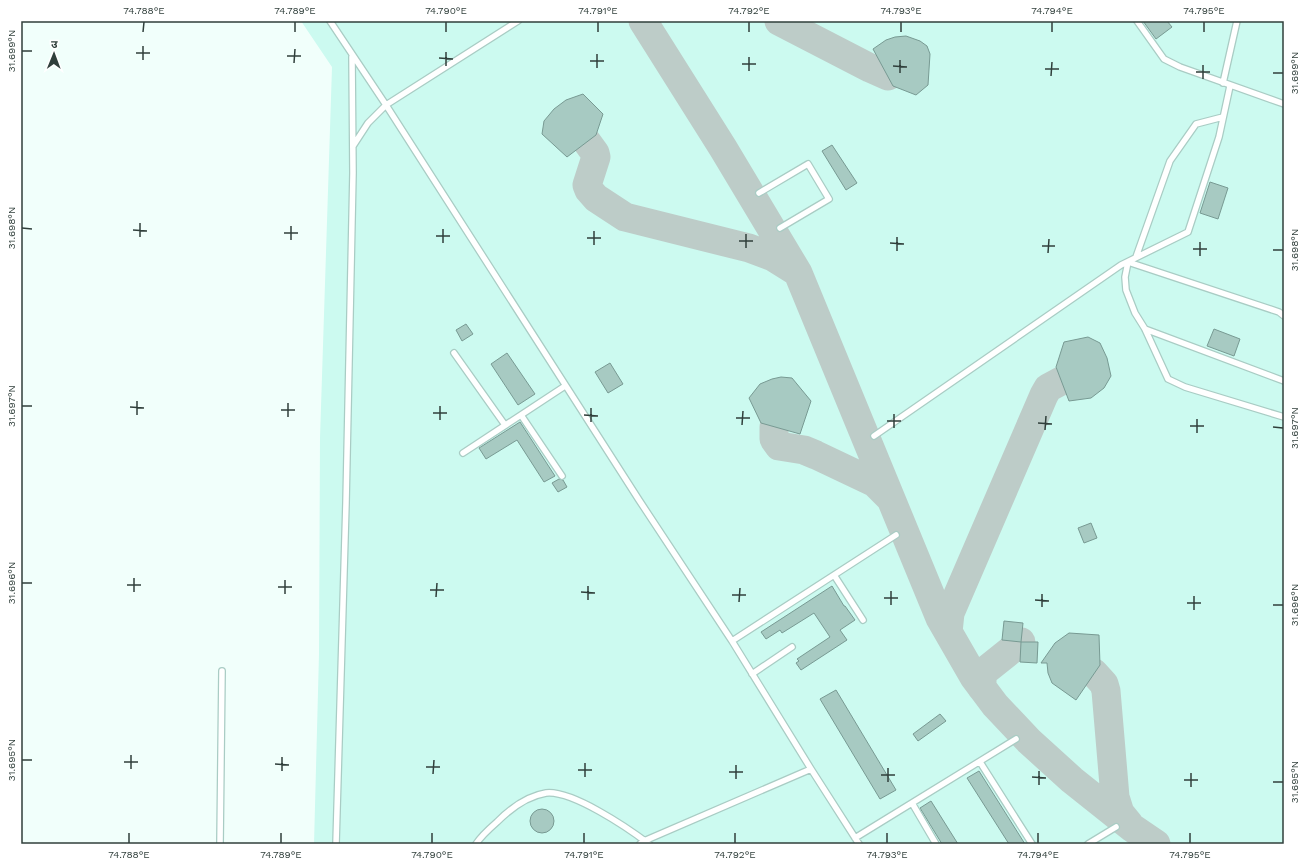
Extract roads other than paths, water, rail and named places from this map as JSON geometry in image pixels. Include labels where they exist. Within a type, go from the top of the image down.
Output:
[{"type":"lane","points":[[330,21],[386,105],[565,386],[732,641],[859,844]]},
{"type":"lane","points":[[353,147],[368,123],[386,105],[518,21]]},
{"type":"lane","points":[[1137,21],[1164,59],[1180,68],[1284,104]]},
{"type":"lane","points":[[1223,83],[1237,21]]},
{"type":"lane","points":[[336,844],[346,488],[353,147],[352,56]]},
{"type":"lane","points":[[874,436],[1121,265],[1188,232],[1218,137],[1230,86]]},
{"type":"lane","points":[[1136,257],[1170,161],[1196,124],[1223,117]]},
{"type":"lane","points":[[759,193],[808,164],[829,199],[780,228]]},
{"type":"lane","points":[[1128,262],[1279,312],[1284,316]]},
{"type":"lane","points":[[1128,262],[1125,277],[1126,290],[1168,379],[1185,387],[1284,417]]},
{"type":"lane","points":[[1145,329],[1284,382]]},
{"type":"lane","points":[[454,353],[505,425]]},
{"type":"lane","points":[[463,453],[565,386]]},
{"type":"lane","points":[[521,415],[562,476]]},
{"type":"lane","points":[[732,641],[896,535]]},
{"type":"lane","points":[[834,575],[863,620]]},
{"type":"lane","points":[[752,674],[792,647]]},
{"type":"lane","points":[[220,844],[222,671]]},
{"type":"lane","points":[[855,838],[1016,740]]},
{"type":"lane","points":[[980,762],[1032,844]]},
{"type":"lane","points":[[476,844],[505,813],[526,799],[547,793],[565,796],[592,808],[630,830],[644,843],[811,769]]},
{"type":"lane","points":[[912,803],[936,844]]},
{"type":"lane","points":[[1088,844],[1116,827]]}]
